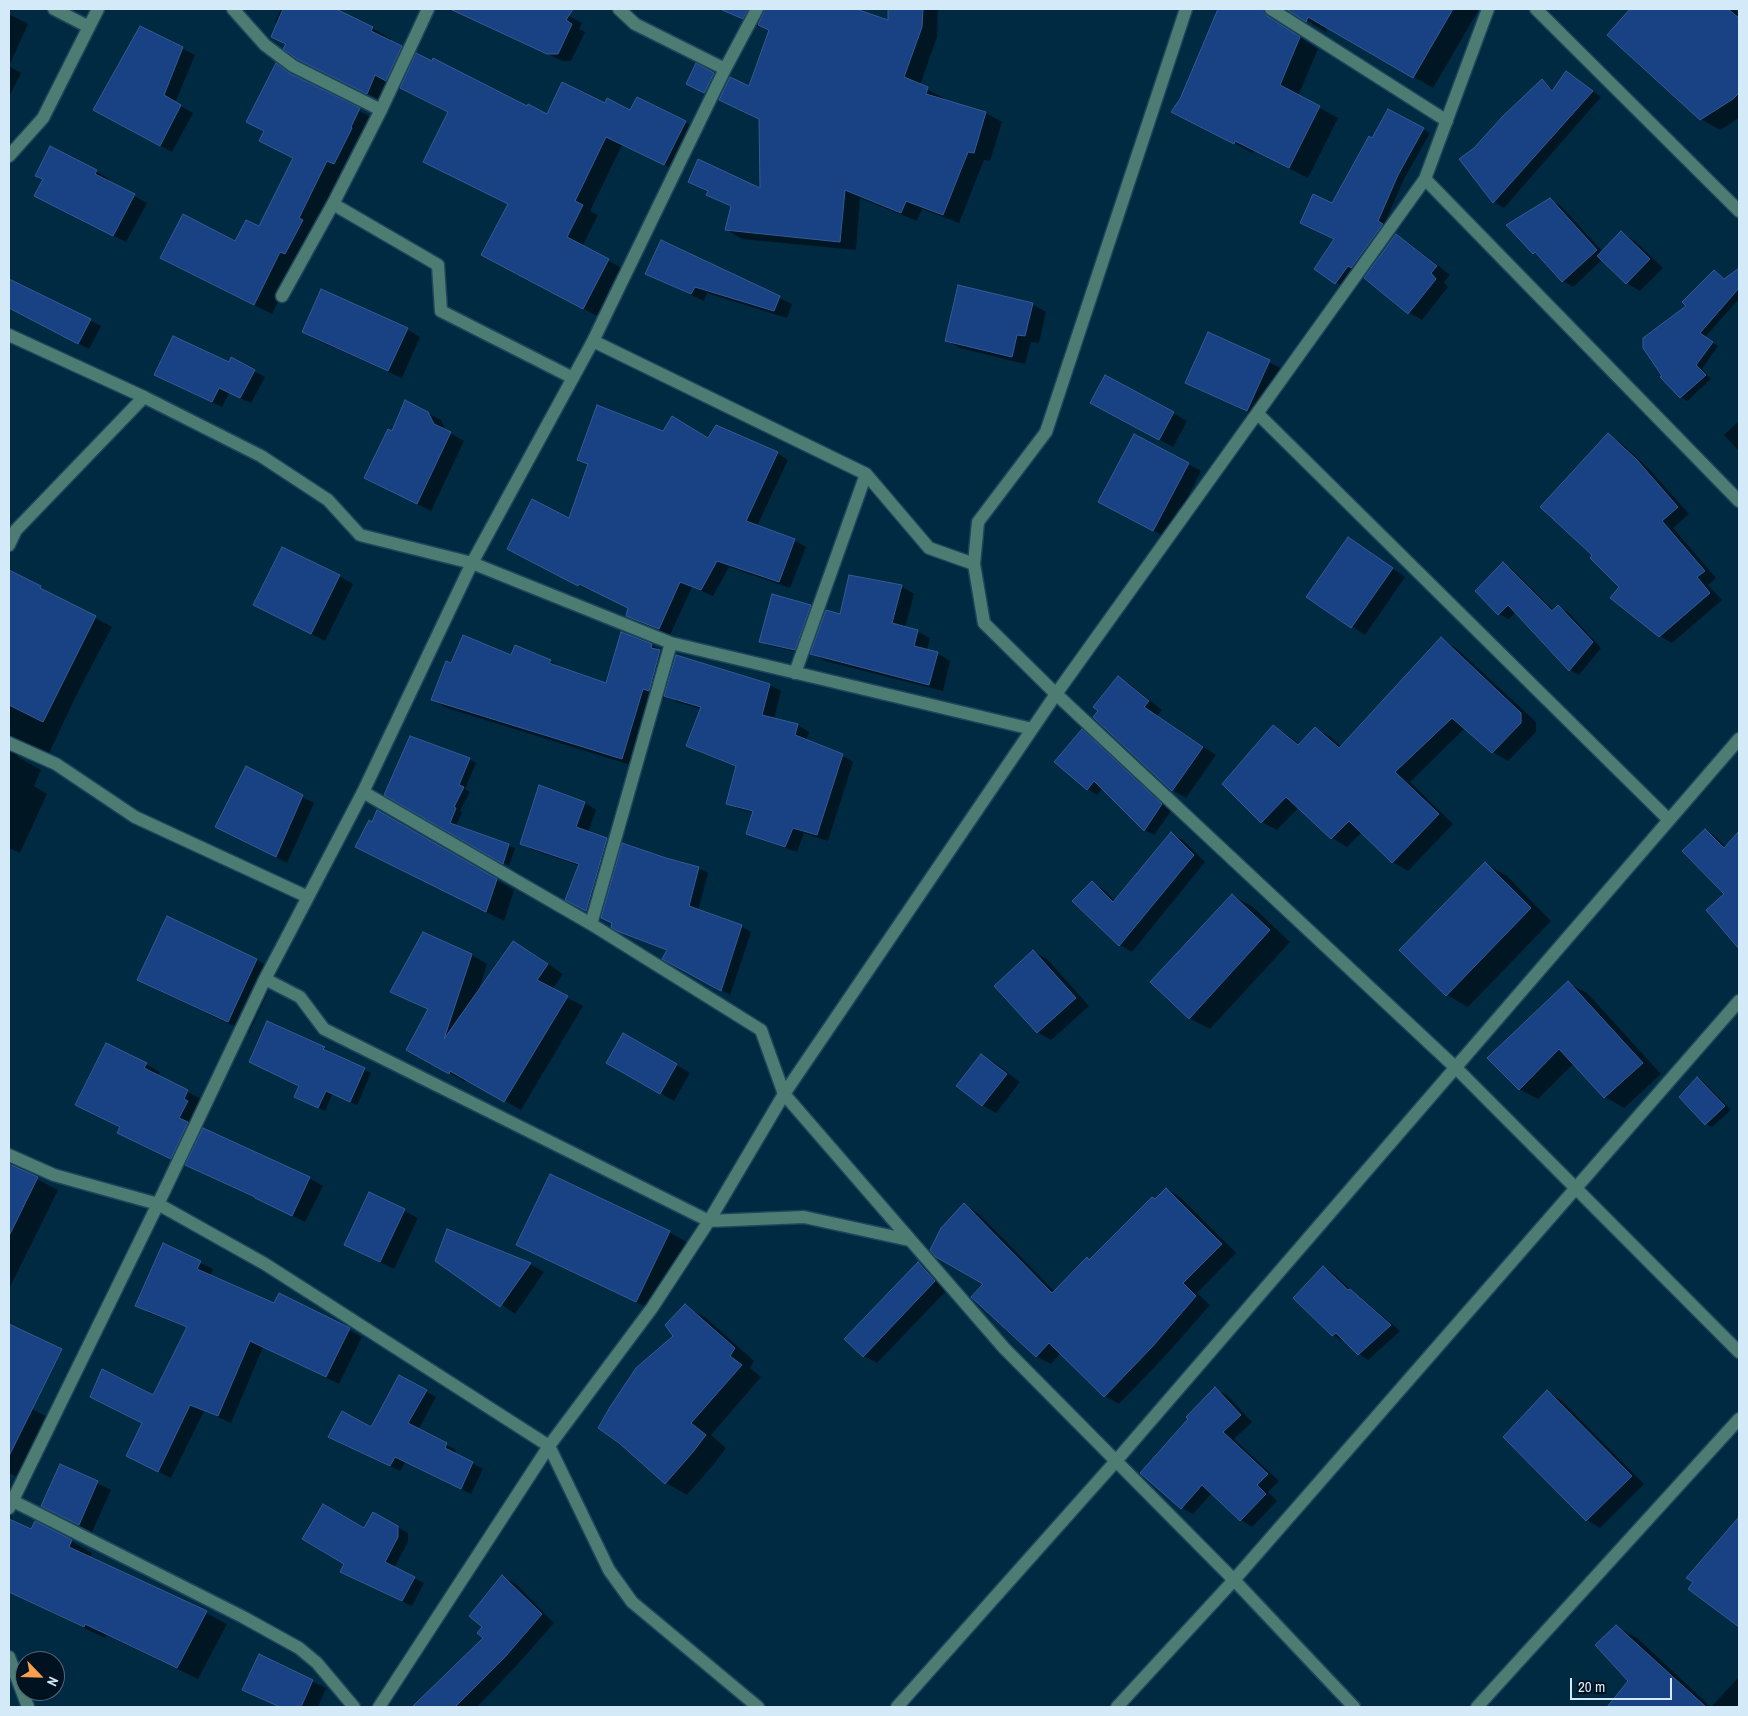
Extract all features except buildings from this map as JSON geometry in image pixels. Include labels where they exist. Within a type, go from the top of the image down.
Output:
[{"type":"street","points":[[54,9],[89,27]]},
{"type":"street","points":[[9,156],[43,118],[98,9]]},
{"type":"street","points":[[233,9],[265,44],[293,66],[381,110]]},
{"type":"street","points":[[282,296],[333,204],[381,110],[428,9]]},
{"type":"street","points":[[619,9],[635,24],[725,69]]},
{"type":"street","points":[[354,1707],[317,1663],[299,1648],[243,1617],[10,1503],[158,1204],[265,979],[363,792],[472,563],[593,341],[725,69],[757,9]]},
{"type":"street","points":[[1186,9],[1046,432],[978,522],[974,564],[984,622],[1056,694],[1456,1068],[1739,1352]]},
{"type":"street","points":[[1271,9],[1447,121]]},
{"type":"street","points":[[379,1707],[548,1446],[652,1308],[709,1221],[784,1094],[1032,728],[1426,180],[1488,9]]},
{"type":"street","points":[[1536,9],[1739,211]]},
{"type":"street","points":[[1426,180],[1739,501]]},
{"type":"street","points":[[333,204],[438,265],[440,311],[573,378]]},
{"type":"street","points":[[9,335],[144,397],[261,456],[328,500],[360,535],[472,563],[672,643],[1032,728]]},
{"type":"street","points":[[593,341],[866,474],[929,548],[974,564]]},
{"type":"street","points":[[9,545],[16,530],[144,397]]},
{"type":"street","points":[[1258,414],[1669,820]]},
{"type":"street","points":[[795,673],[866,474]]},
{"type":"street","points":[[591,924],[672,643]]},
{"type":"street","points":[[896,1707],[1116,1462],[1739,738]]},
{"type":"street","points":[[9,743],[56,764],[136,817],[308,896]]},
{"type":"street","points":[[363,792],[591,924],[761,1030],[784,1094],[909,1240],[1004,1348],[1234,1580],[1354,1707]]},
{"type":"street","points":[[265,979],[300,997],[324,1029],[709,1221],[804,1217],[909,1240]]},
{"type":"street","points":[[1117,1707],[1234,1580],[1739,1001]]},
{"type":"street","points":[[9,1155],[54,1175],[158,1204],[264,1264],[548,1446],[609,1570],[632,1602],[758,1707]]},
{"type":"street","points":[[1476,1707],[1739,1419]]},
{"type":"street","points":[[9,1657],[28,1707]]}]
